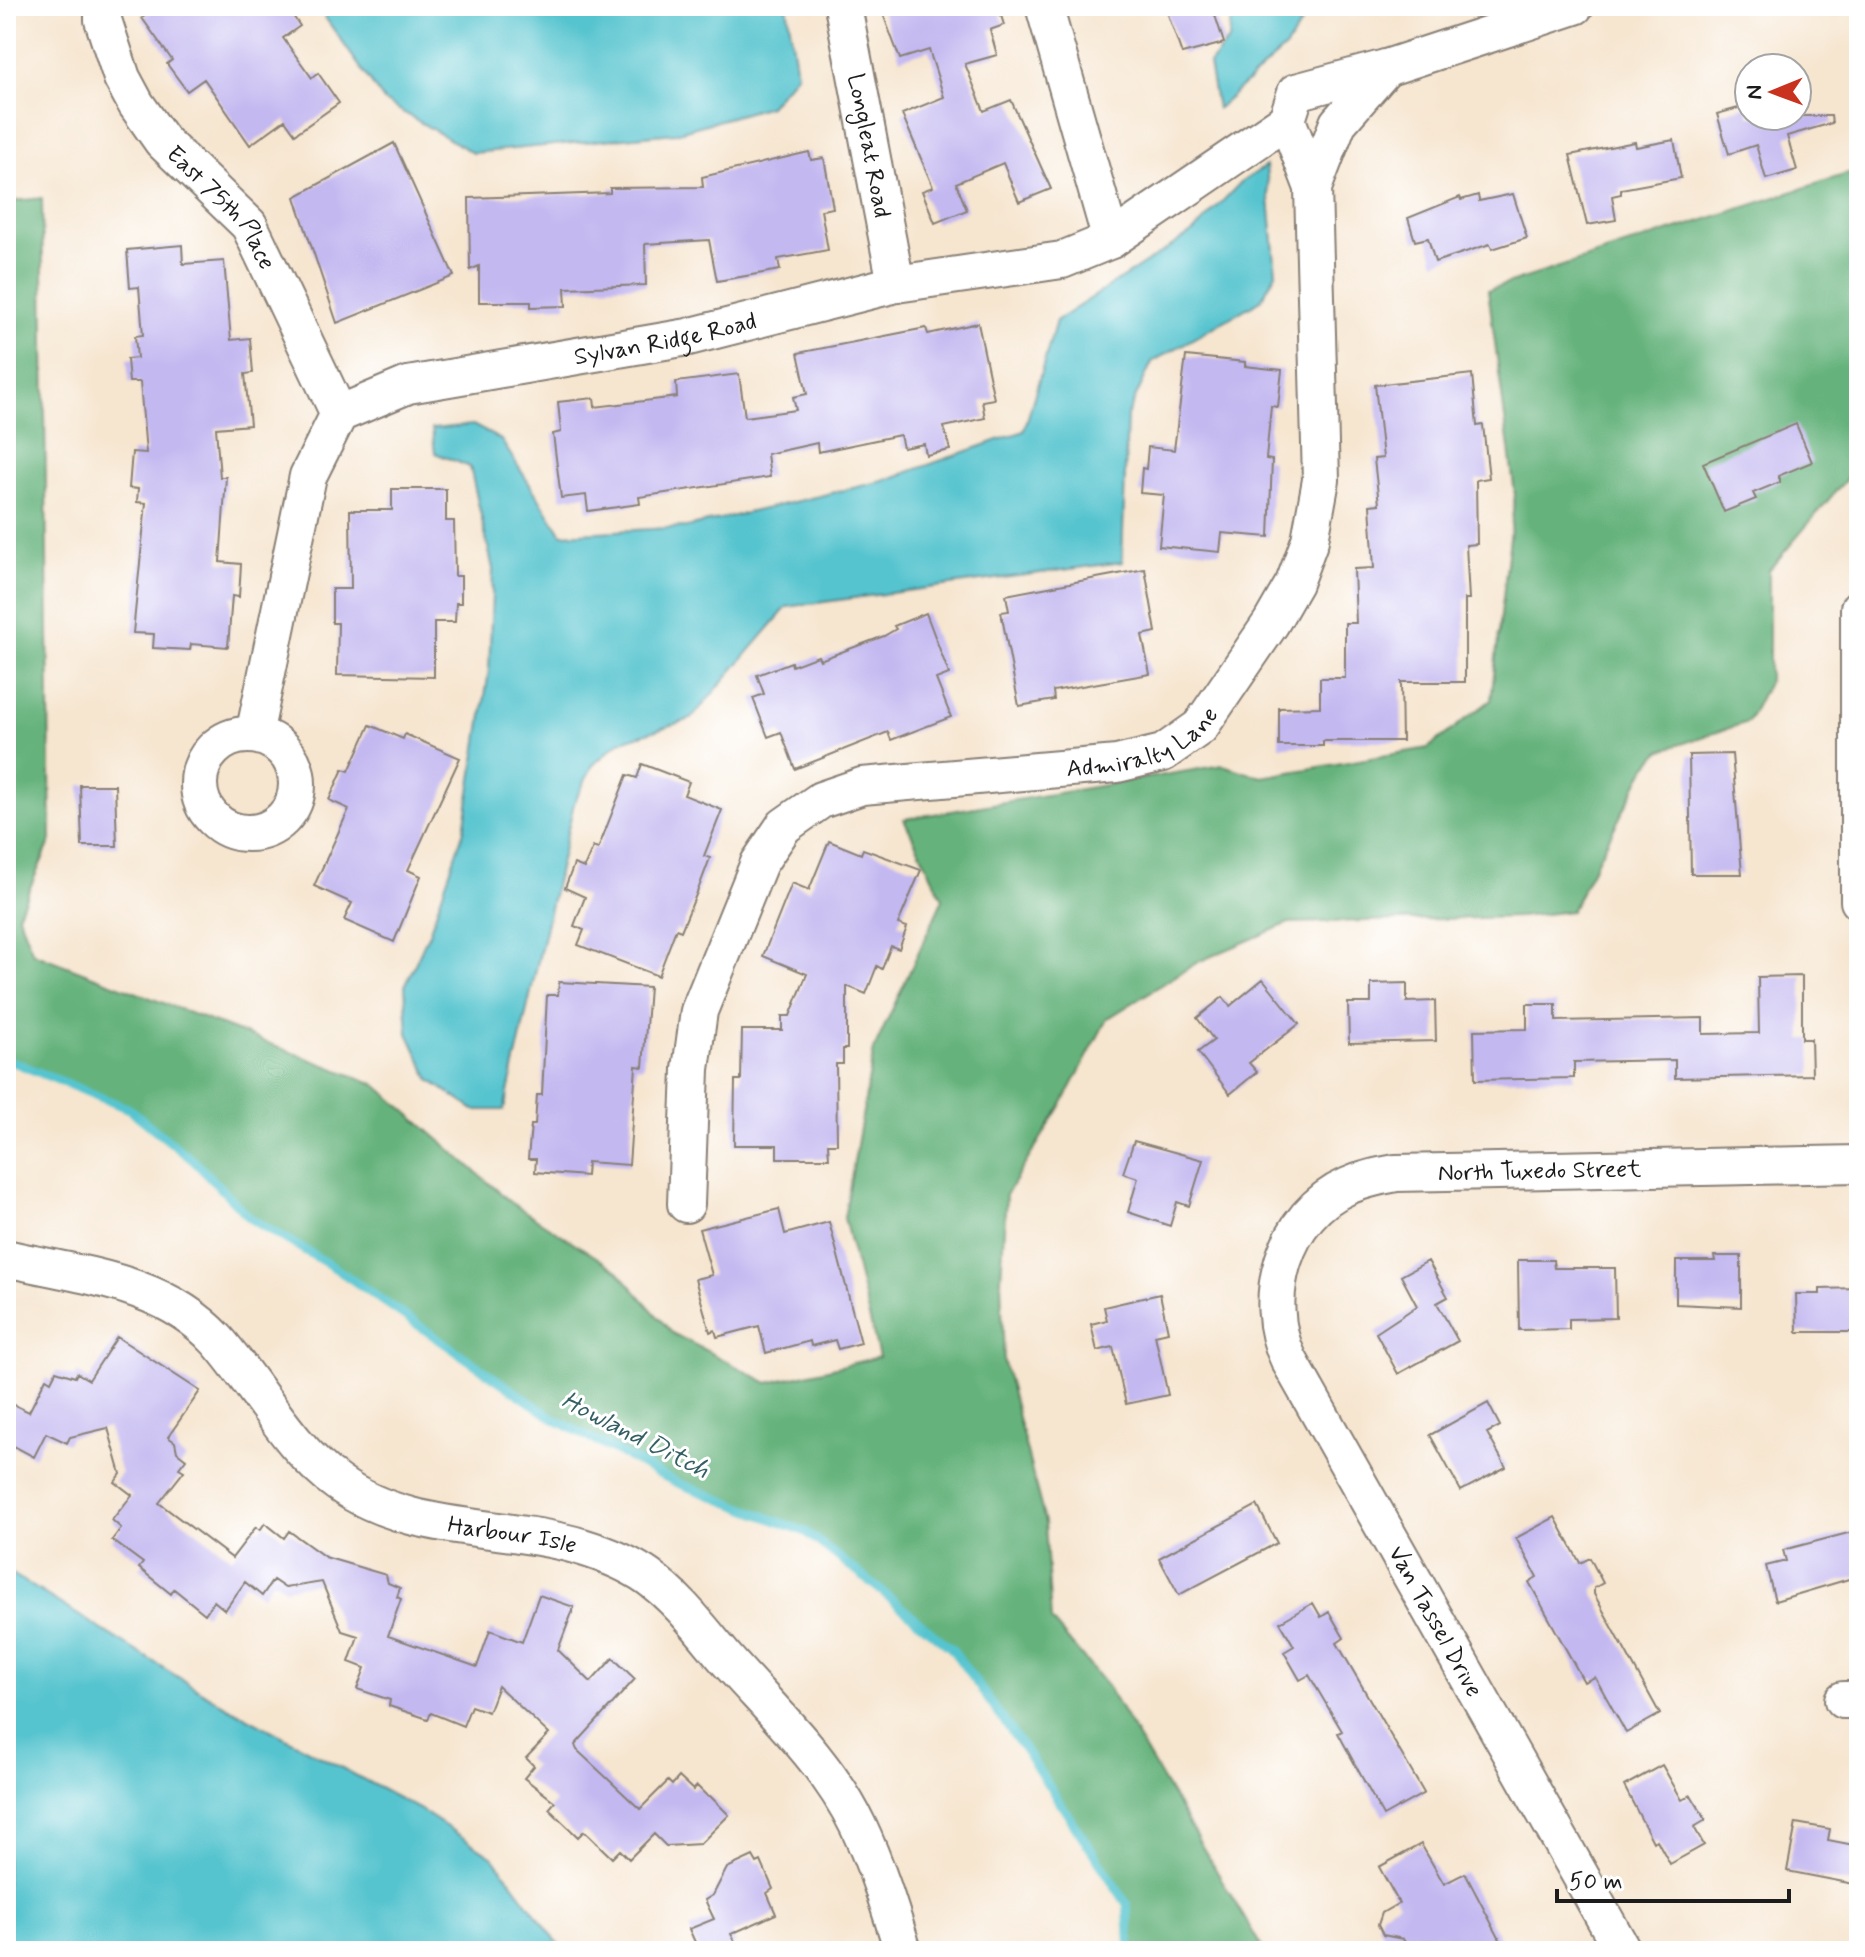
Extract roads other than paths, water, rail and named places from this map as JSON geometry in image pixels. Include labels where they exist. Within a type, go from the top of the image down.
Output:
[{"type":"street","name":"East 75th Place","points":[[103,6],[103,20],[122,78],[136,104],[162,141],[249,225],[339,414]]},
{"type":"street","name":"Longleat Road","points":[[843,6],[896,284]]},
{"type":"street","points":[[1044,6],[1111,240]]},
{"type":"street","name":"Sylvan Ridge Road","points":[[339,414],[408,385],[688,337],[896,284],[1053,262],[1111,240],[1287,120],[1296,92],[1386,68],[1575,6]]},
{"type":"street","name":"Admiralty Lane","points":[[686,1204],[691,1069],[699,1011],[759,863],[784,826],[821,800],[862,786],[1128,763],[1163,753],[1200,727],[1271,623],[1294,583],[1310,540],[1321,480],[1313,188],[1338,123],[1386,68]]},
{"type":"street","points":[[1287,120],[1313,188]]},
{"type":"street","points":[[254,735],[308,476],[339,414]]},
{"type":"street","points":[[1858,608],[1859,901]]},
{"type":"street","name":"North Tuxedo Street","points":[[1276,1284],[1292,1239],[1315,1209],[1347,1186],[1375,1177],[1396,1173],[1859,1164]]},
{"type":"street","name":"Harbour Isle","points":[[6,1258],[122,1284],[173,1305],[217,1341],[316,1463],[362,1498],[401,1514],[578,1546],[648,1577],[683,1608],[812,1756],[844,1802],[870,1852],[903,1951]]},
{"type":"street","name":"Van Tassel Drive","points":[[1276,1284],[1277,1323],[1289,1360],[1623,1951]]},
{"type":"water","points":[[317,6],[787,6],[797,74],[769,106],[675,133],[473,153],[384,101]]},
{"type":"water","points":[[1232,6],[1313,6],[1286,47],[1217,109],[1209,64],[1229,40]]},
{"type":"water","points":[[1266,166],[1276,273],[1261,300],[1152,362],[1127,416],[1122,562],[787,607],[691,719],[619,742],[593,765],[574,803],[504,1110],[474,1110],[430,1080],[408,1033],[405,986],[429,933],[464,830],[489,671],[493,569],[470,467],[435,453],[432,429],[473,425],[501,440],[562,534],[687,527],[883,481],[1024,431],[1056,321],[1193,232],[1240,183]]},
{"type":"water","points":[[6,1570],[220,1703],[419,1809],[493,1857],[564,1951],[6,1951]]},
{"type":"waterway","name":"Howland Ditch","points":[[6,1059],[129,1109],[194,1161],[251,1219],[335,1268],[556,1420],[675,1482],[806,1532],[879,1589],[952,1649],[1029,1756],[1127,1904],[1130,1951]]}]
